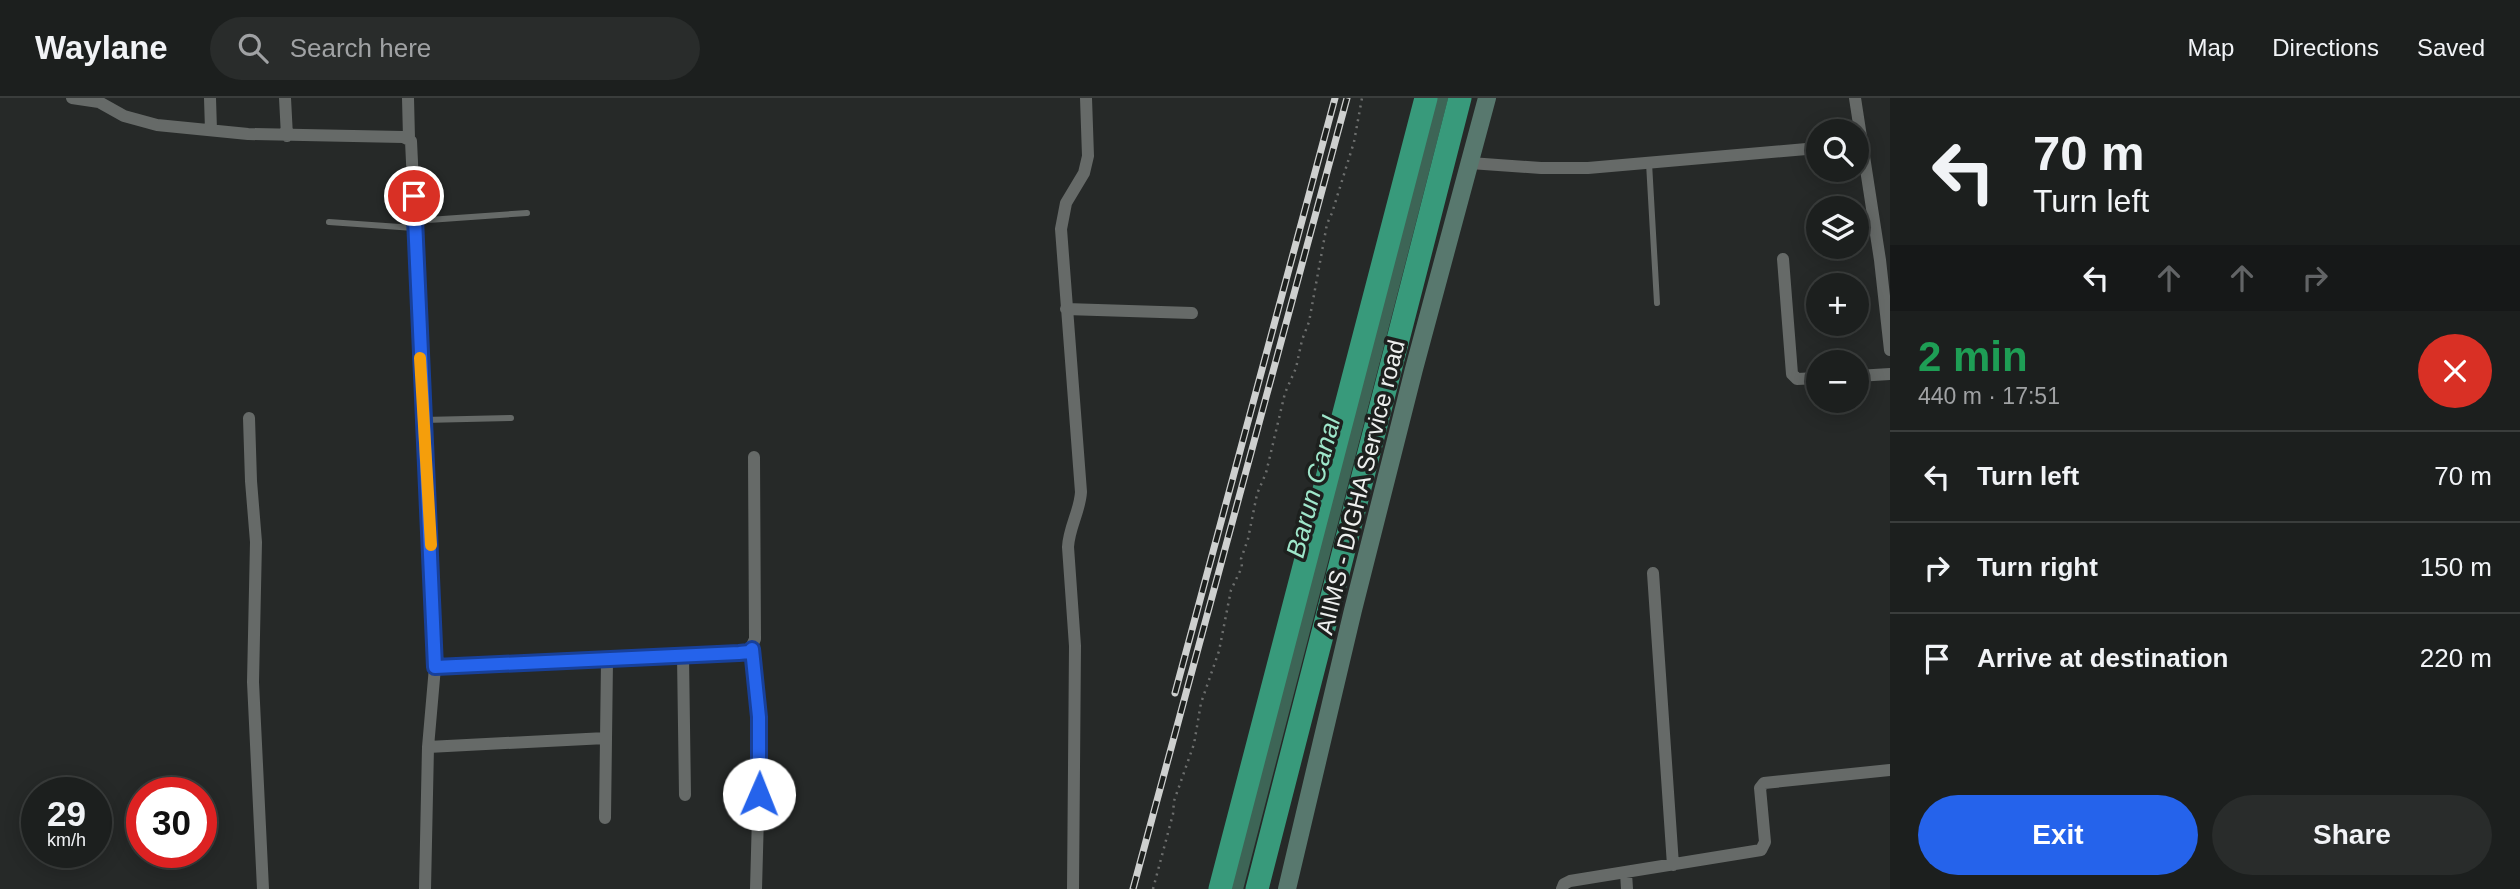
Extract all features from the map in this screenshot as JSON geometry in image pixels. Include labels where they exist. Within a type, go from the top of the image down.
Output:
[{"type":"highway","points":[[1220,889],[1426,98]]},
{"type":"highway","points":[[1257,889],[1460,98]]},
{"type":"main road","name":"AIIMS - DIGHA Service road","points":[[1287,889],[1387,476],[1487,98]]},
{"type":"street","points":[[72,98],[99,100],[138,121],[157,125],[287,136],[409,138]]},
{"type":"street","points":[[209,98],[211,130]]},
{"type":"street","points":[[285,98],[287,136]]},
{"type":"street","points":[[408,98],[435,667],[428,747],[425,889]]},
{"type":"street","points":[[1073,889],[1075,646],[1068,537],[1081,492],[1061,229],[1066,203],[1083,173],[1088,156],[1086,98]]},
{"type":"street","points":[[1855,98],[1857,119]]},
{"type":"street","points":[[1470,163],[1565,168],[1806,149]]},
{"type":"street","points":[[1867,182],[1890,350]]},
{"type":"street","points":[[1875,225],[1890,224]]},
{"type":"street","points":[[1783,259],[1792,374],[1797,379],[1806,379]]},
{"type":"street","points":[[1066,309],[1192,313]]},
{"type":"street","points":[[1869,375],[1890,374]]},
{"type":"street","points":[[249,418],[256,542],[253,682],[263,889]]},
{"type":"street","points":[[754,457],[755,639],[752,649],[759,717],[756,889]]},
{"type":"street","points":[[1653,573],[1673,865]]},
{"type":"street","points":[[435,667],[607,661],[744,653],[752,649]]},
{"type":"street","points":[[684,656],[685,795]]},
{"type":"street","points":[[605,818],[607,661]]},
{"type":"street","points":[[428,747],[606,738]]},
{"type":"street","points":[[1562,889],[1567,882],[1763,848],[1765,842],[1760,792],[1764,783],[1890,770]]},
{"type":"street","points":[[1626,873],[1627,889]]},
{"type":"lane","points":[[1649,163],[1657,303]]},
{"type":"lane","points":[[329,222],[414,224],[527,213]]},
{"type":"lane","points":[[423,420],[511,418]]},
{"type":"path","points":[[1153,889],[1174,802],[1194,744],[1201,703],[1219,651],[1231,590],[1242,567],[1241,559],[1248,540],[1257,494],[1266,473],[1284,393],[1296,368],[1309,322],[1327,224],[1354,142],[1362,98]]},
{"type":"waterway","name":"Barun Canal","points":[[1235,889],[1440,98]]},
{"type":"railway","points":[[1175,693],[1335,98]]},
{"type":"railway","points":[[1133,889],[1347,98]]},
{"type":"slow traffic","points":[[420,358],[431,545]]},
{"type":"route","points":[[414,196],[435,667],[607,661],[739,653],[752,649],[759,717],[759,794]]}]
